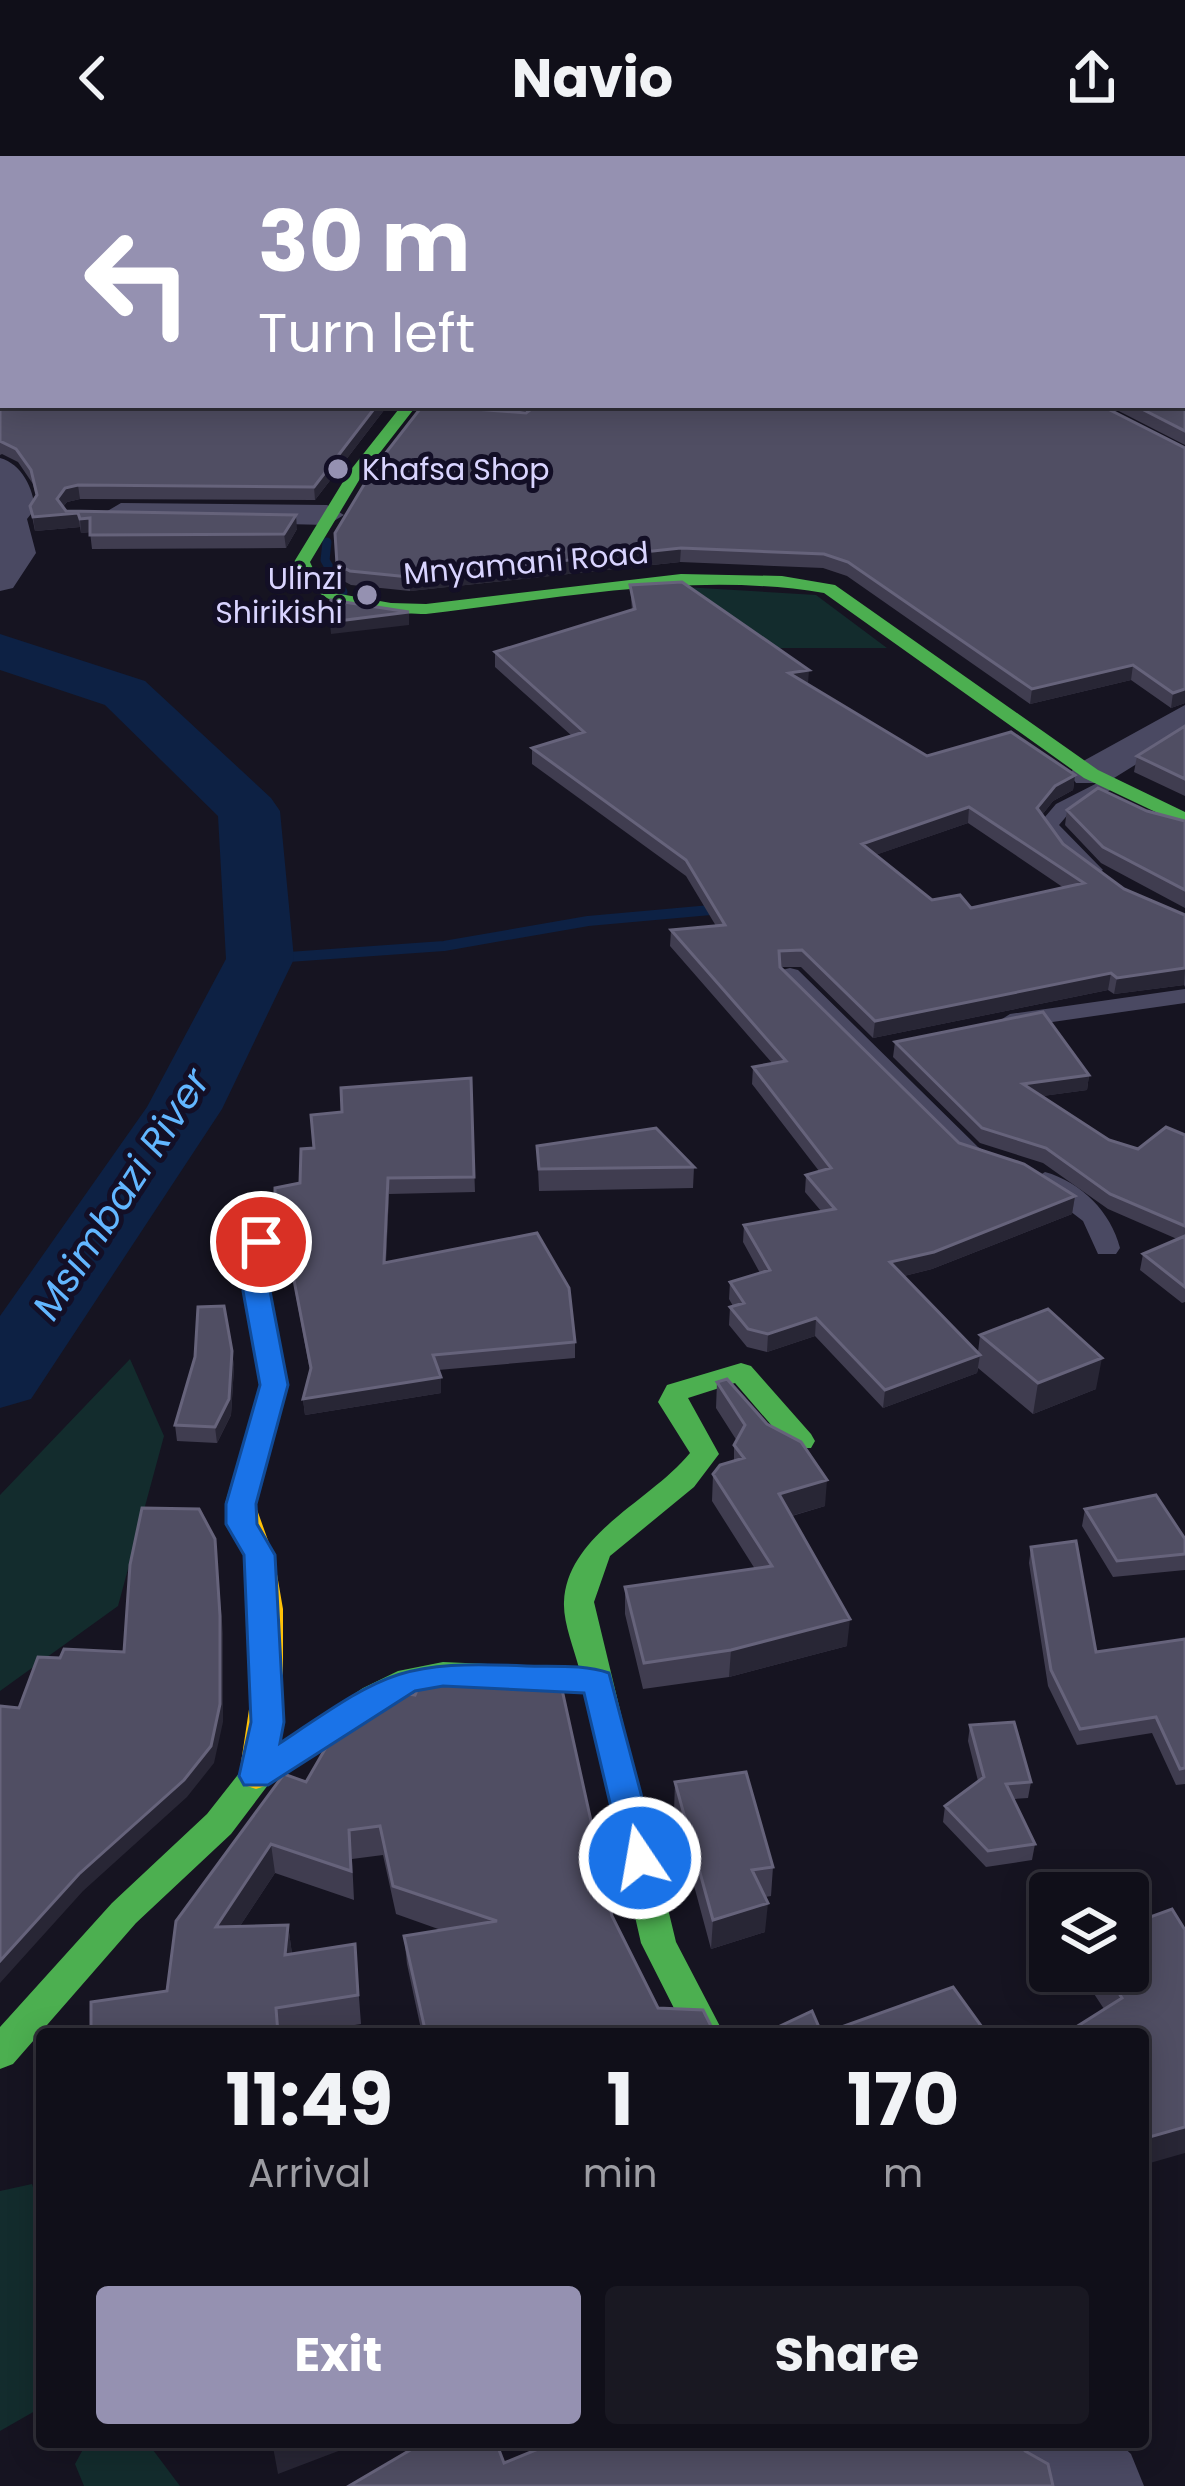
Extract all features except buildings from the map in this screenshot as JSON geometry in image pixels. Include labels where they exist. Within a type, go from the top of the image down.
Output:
[{"type":"street","name":"Mnyamani Road","points":[[417,408],[327,515],[302,562],[305,577],[350,602],[425,610],[724,580],[793,581],[829,590],[1100,778],[1185,820]]},
{"type":"street","points":[[0,468],[17,491],[18,509],[9,517],[19,553],[0,580]]},
{"type":"street","points":[[80,513],[327,515]]},
{"type":"street","points":[[1100,778],[1185,717]]},
{"type":"street","points":[[256,1776],[267,1722],[265,1633],[260,1555],[242,1524],[241,1504],[274,1385],[256,1291],[261,1242]]},
{"type":"street","points":[[703,2028],[659,1942],[578,1602],[597,1550],[684,1480],[705,1454],[672,1397],[741,1372],[801,1441]]},
{"type":"street","points":[[0,2053],[124,1913],[219,1824],[256,1776],[374,1697],[410,1680],[443,1674],[598,1681]]},
{"type":"street","points":[[1059,2448],[1099,2486]]},
{"type":"lane","points":[[1100,778],[1049,824],[1052,834],[1116,884]]},
{"type":"lane","points":[[790,974],[881,1047],[969,1152],[1032,1172],[1083,1204],[1103,1225],[1107,1249]]},
{"type":"lane","points":[[979,1027],[1185,996]]},
{"type":"green space","points":[[684,587],[816,595],[887,648],[732,648]]},
{"type":"green space","points":[[130,1359],[164,1436],[118,1606],[0,1691],[0,1495]]},
{"type":"green space","points":[[32,2184],[36,2196],[36,2410],[0,2431],[0,2191]]},
{"type":"green space","points":[[84,2448],[152,2448],[180,2486],[84,2486],[75,2464]]},
{"type":"waterway","points":[[327,542],[325,560],[343,592]]},
{"type":"waterway","name":"Msimbazi River","points":[[0,651],[125,693],[249,811],[260,959],[184,1109],[0,1379]]},
{"type":"waterway","points":[[260,959],[444,946],[588,921],[722,909]]},
{"type":"traffic: fast","points":[[408,408],[354,475],[302,562],[309,578],[335,598],[426,609],[681,579],[782,581],[829,589],[1091,774],[1185,820]]},
{"type":"traffic: fast","points":[[703,2028],[659,1943],[579,1602],[597,1550],[684,1480],[705,1454],[672,1402],[677,1392],[741,1372],[801,1441]]},
{"type":"traffic: fast","points":[[0,2053],[124,1913],[219,1824],[256,1776],[374,1697],[409,1680],[443,1674],[598,1681]]},
{"type":"traffic: slow","points":[[256,1776],[269,1637],[259,1557],[240,1504],[274,1385],[257,1291],[261,1242]]},
{"type":"place","name":"Khafsa Shop","points":[[338,469]]},
{"type":"place","name":"Ulinzi Shirikishi","points":[[367,595]]},
{"type":"route","points":[[261,1242],[256,1291],[274,1385],[268,1421],[241,1504],[242,1524],[260,1555],[265,1633],[267,1722],[256,1776],[374,1697],[410,1680],[443,1674],[532,1682],[598,1681],[640,1858]]}]
